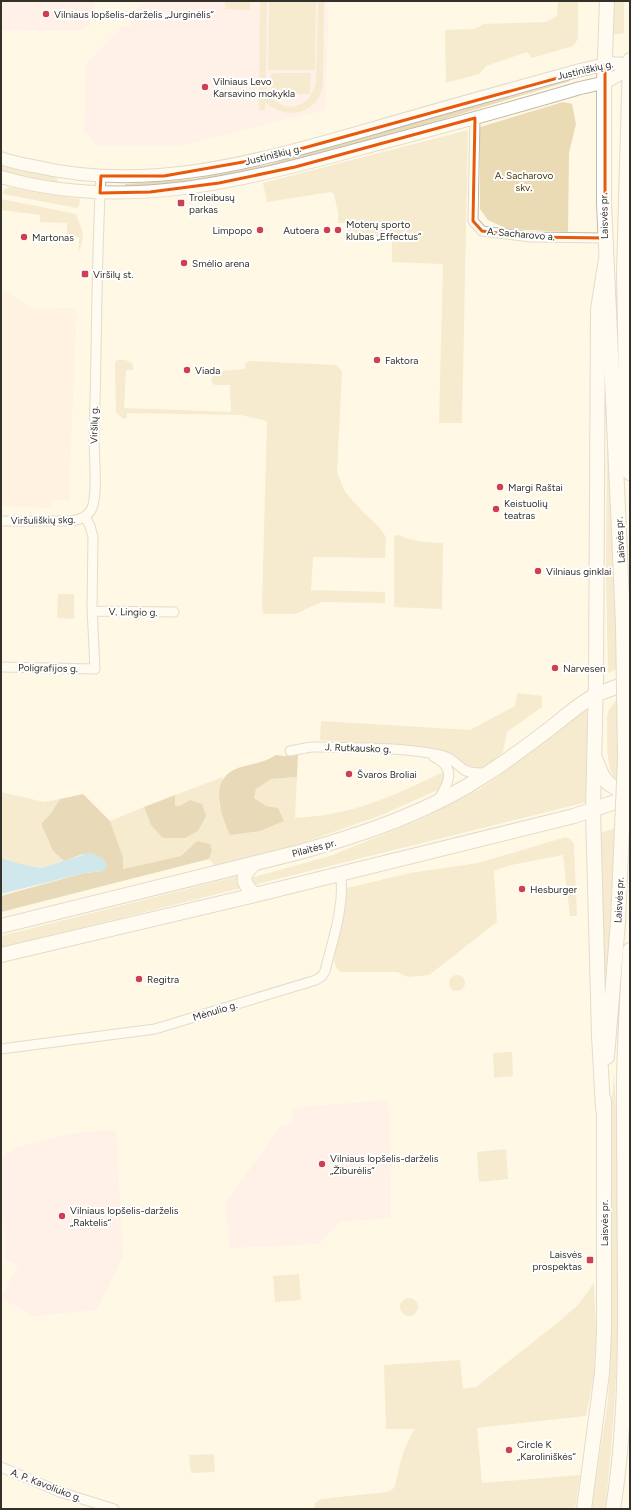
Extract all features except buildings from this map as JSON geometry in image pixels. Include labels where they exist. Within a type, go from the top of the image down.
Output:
[{"type":"main road","name":"Laisvės pr.","points":[[584,1509],[598,1412],[604,1339],[603,1108],[618,922],[625,758],[623,625],[605,238],[604,84],[607,1]]},
{"type":"main road","name":"Laisvės pr.","points":[[630,60],[624,272],[626,384],[630,473]]},
{"type":"main road","name":"Justiniškių g.","points":[[1,158],[70,174],[101,176],[164,176],[203,171],[271,157],[580,70],[616,62],[624,63],[630,66],[604,84],[580,88],[295,167],[219,183],[150,192],[100,193],[49,187],[1,177]]},
{"type":"main road","points":[[603,1108],[599,1035],[593,810],[598,309],[606,259]]},
{"type":"main road","name":"Laisvės pr.","points":[[624,272],[630,305]]},
{"type":"main road","name":"Pilaitės pr.","points":[[1,926],[307,850],[365,833],[400,820],[436,803],[488,774],[516,755],[576,708],[595,696],[626,684]]},
{"type":"main road","points":[[594,754],[606,782],[610,786],[630,796]]},
{"type":"main road","points":[[1,955],[255,895],[574,816],[630,796]]},
{"type":"main road","points":[[255,863],[247,870],[244,878],[244,883],[247,888],[255,895]]},
{"type":"main road","points":[[614,1502],[623,1419],[625,1374],[626,1222],[624,1111],[625,1032],[630,950]]},
{"type":"main road","points":[[624,1111],[630,1073]]},
{"type":"street","name":"A. Sacharovo a.","points":[[475,118],[473,221],[482,231],[531,237],[605,238]]},
{"type":"street","name":"Viršilų g.","points":[[85,517],[90,513],[94,498],[95,355],[101,176]]},
{"type":"street","name":"Viršuliškių skg.","points":[[1,520],[70,521],[79,520],[85,517]]},
{"type":"street","points":[[85,517],[94,537],[92,611]]},
{"type":"street","name":"V. Lingio g.","points":[[92,611],[174,612]]},
{"type":"street","name":"Poligrafijos g.","points":[[1,667],[95,669],[92,611]]},
{"type":"street","name":"J. Rutkausko g.","points":[[290,751],[311,747],[401,750],[446,757],[454,761],[463,770],[471,773],[488,774]]},
{"type":"street","name":"J. Rutkausko g.","points":[[425,753],[443,762],[446,765],[448,772],[449,780],[436,803]]},
{"type":"street","name":"Mėnulio g.","points":[[1,1049],[155,1029],[316,980],[322,976],[325,971],[337,921],[342,883],[340,874]]},
{"type":"street","name":"A. P. Kavoliuko g.","points":[[1,1467],[60,1492],[114,1509]]},
{"type":"highlighted area","points":[[605,65],[605,238],[531,237],[482,231],[473,221],[475,118],[295,167],[219,183],[150,192],[100,193],[101,176],[164,176],[271,157]]},
{"type":"shaded area","name":"Vilniaus lopšelis-darželis „Jurginėlis“","points":[[1,1],[94,1],[94,13],[90,13],[90,25],[77,31],[1,30]]},
{"type":"shaded area","name":"Vilniaus Levo Karsavino mokykla","points":[[145,1],[327,1],[328,27],[325,110],[179,146],[97,146],[84,131],[86,64],[123,26],[131,26],[132,14]]},
{"type":"shaded area","points":[[1,288],[35,309],[77,308],[70,500],[52,500],[51,508],[1,506]]},
{"type":"shaded area","points":[[298,754],[297,777],[271,779],[256,789],[254,798],[266,806],[278,808],[284,821],[260,831],[230,835],[220,807],[220,788],[223,780],[229,773],[238,768],[262,762],[276,755],[285,756]]},
{"type":"shaded area","points":[[83,794],[110,821],[123,857],[123,869],[181,856],[197,841],[210,844],[212,851],[209,859],[1,912],[1,897],[4,895],[84,873],[104,871],[83,854],[64,861],[53,851],[41,824],[51,813],[60,799]]},
{"type":"shaded area","points":[[175,795],[175,806],[180,806],[190,800],[202,804],[206,816],[198,831],[185,838],[163,838],[151,825],[144,807]]},
{"type":"shaded area","name":"Vilniaus lopšelis-darželis „Žiburėlis“","points":[[387,1100],[388,1111],[390,1111],[391,1218],[339,1222],[319,1244],[229,1248],[226,1202],[281,1126],[293,1124],[292,1108]]},
{"type":"shaded area","name":"Vilniaus lopšelis-darželis „Raktelis“","points":[[116,1130],[123,1256],[96,1310],[34,1316],[1,1298],[18,1265],[6,1259],[1,1183],[3,1156],[14,1148],[74,1133]]},
{"type":"green space","points":[[225,1],[250,1],[250,10],[225,9]]},
{"type":"green space","points":[[260,1],[267,1],[266,84],[270,94],[276,101],[291,107],[299,105],[306,100],[312,93],[316,82],[318,1],[324,1],[323,84],[315,103],[300,112],[283,112],[265,102],[265,110],[259,110]]},
{"type":"green space","points":[[269,1],[316,1],[315,70],[268,70]]},
{"type":"green space","points":[[558,1],[578,1],[578,39],[573,46],[532,58],[527,52],[486,66],[479,74],[446,83],[445,30],[474,29],[484,24],[545,22],[557,16]]},
{"type":"green space","points":[[613,1],[624,1],[624,33],[612,35]]},
{"type":"green space","points":[[271,73],[311,73],[310,94],[271,94]]},
{"type":"green space","points":[[570,80],[401,132],[276,165],[207,180],[156,186],[125,187],[125,184],[194,179],[266,165]]},
{"type":"green space","name":"A. Sacharovo skv.","points":[[563,102],[572,104],[576,124],[569,153],[568,232],[507,229],[488,220],[480,209],[480,127]]},
{"type":"green space","points":[[468,130],[462,423],[439,423],[443,264],[392,262],[392,239],[347,238],[347,223],[338,223],[338,213],[334,194],[331,192],[267,202],[263,183]]},
{"type":"green space","points":[[1,166],[56,177],[58,181],[56,182],[7,172],[1,170]]},
{"type":"green space","points":[[9,187],[80,199],[79,206],[77,208],[3,194],[4,190]]},
{"type":"green space","points":[[1,199],[76,214],[83,236],[79,251],[79,237],[67,236],[67,223],[40,222],[40,215],[1,210]]},
{"type":"green space","points":[[117,360],[125,360],[132,363],[134,370],[126,370],[124,408],[231,412],[230,385],[215,385],[211,380],[213,376],[220,375],[221,371],[245,369],[245,364],[249,361],[336,365],[342,371],[337,472],[345,492],[379,527],[386,537],[385,558],[313,557],[311,590],[385,592],[385,603],[322,602],[295,614],[263,614],[267,421],[241,415],[127,413],[126,419],[122,418],[116,412],[115,362]]},
{"type":"green space","points":[[607,434],[615,580],[617,669],[608,673],[606,577]]},
{"type":"green space","points":[[398,535],[414,540],[443,543],[442,609],[394,607],[394,536]]},
{"type":"green space","points":[[58,594],[74,594],[74,619],[57,618]]},
{"type":"green space","points":[[517,693],[542,696],[542,707],[507,732],[503,752],[490,764],[481,769],[469,768],[417,747],[320,740],[321,721],[470,730],[515,706]]},
{"type":"green space","points":[[617,699],[617,780],[610,769],[608,761],[607,719],[608,711]]},
{"type":"green space","points":[[585,709],[587,711],[588,802],[253,885],[251,880],[254,877],[330,856],[424,818],[478,790]]},
{"type":"green space","points":[[445,771],[446,775],[440,789],[379,816],[279,851],[216,867],[209,859],[212,851],[197,841],[181,856],[123,869],[123,857],[110,821],[144,807],[151,825],[180,806],[175,806],[175,795],[223,777],[219,795],[219,807],[278,808],[266,806],[254,798],[256,789],[271,779],[297,777],[295,818],[330,814],[363,806],[405,790]]},
{"type":"green space","points":[[1,792],[44,802],[60,799],[51,813],[41,824],[53,851],[64,861],[41,868],[1,858]]},
{"type":"green space","points":[[615,828],[605,1020],[600,833]]},
{"type":"green space","points":[[566,837],[574,844],[577,916],[570,916],[563,855],[511,865],[494,871],[497,922],[429,975],[408,977],[397,972],[341,972],[336,968],[334,960],[347,888],[410,873],[478,863]]},
{"type":"green space","points":[[239,876],[241,888],[1,948],[1,936]]},
{"type":"green space","points":[[454,975],[460,975],[465,980],[463,989],[460,991],[454,991],[449,986],[449,980]]},
{"type":"green space","points":[[512,1052],[513,1076],[494,1078],[493,1053]]},
{"type":"green space","points":[[614,1072],[617,1127],[619,1236],[619,1291],[615,1400],[605,1509],[591,1509],[608,1401],[610,1366],[612,1102]]},
{"type":"green space","points":[[506,1149],[508,1179],[479,1182],[477,1152]]},
{"type":"green space","points":[[299,1274],[301,1300],[275,1302],[273,1276]]},
{"type":"green space","points":[[594,1283],[596,1334],[594,1374],[586,1416],[477,1428],[482,1483],[580,1475],[575,1509],[314,1509],[315,1503],[321,1499],[387,1492],[392,1490],[395,1486],[404,1450],[415,1429],[386,1429],[384,1365],[460,1360],[463,1389],[476,1387],[579,1304]]},
{"type":"green space","points":[[409,1298],[413,1299],[417,1303],[417,1311],[413,1315],[409,1316],[405,1315],[401,1311],[400,1307],[401,1303],[405,1299]]},
{"type":"green space","points":[[214,1454],[215,1472],[191,1473],[189,1455]]},
{"type":"water","points":[[89,853],[103,859],[106,865],[104,871],[84,873],[1,894],[1,858],[41,868]]},
{"type":"place","name":"Vilniaus lopšelis-darželis „Jurginėlis“","points":[[46,14]]},
{"type":"place","name":"Vilniaus Levo Karsavino mokykla","points":[[205,87]]},
{"type":"place","name":"Troleibusų parkas","points":[[181,203]]},
{"type":"place","name":"Limpopo","points":[[260,230]]},
{"type":"place","name":"Autoera","points":[[327,230]]},
{"type":"place","name":"Moterų sporto klubas „Effectus“","points":[[338,230]]},
{"type":"place","name":"Martonas","points":[[24,237]]},
{"type":"place","name":"Smėlio arena","points":[[184,263]]},
{"type":"place","name":"Viršilų st.","points":[[85,274]]},
{"type":"place","name":"Faktora","points":[[377,360]]},
{"type":"place","name":"Viada","points":[[187,370]]},
{"type":"place","name":"Margi Raštai","points":[[500,487]]},
{"type":"place","name":"Keistuolių teatras","points":[[496,509]]},
{"type":"place","name":"Vilniaus ginklai","points":[[538,571]]},
{"type":"place","name":"Narvesen","points":[[555,668]]},
{"type":"place","name":"Švaros Broliai","points":[[349,774]]},
{"type":"place","name":"Hesburger","points":[[522,889]]},
{"type":"place","name":"Regitra","points":[[139,979]]},
{"type":"place","name":"Vilniaus lopšelis-darželis „Žiburėlis“","points":[[322,1164]]},
{"type":"place","name":"Vilniaus lopšelis-darželis „Raktelis“","points":[[62,1216]]},
{"type":"place","name":"Laisvės prospektas","points":[[590,1260]]},
{"type":"place","name":"Circle K „Karoliniškės“","points":[[509,1450]]}]
